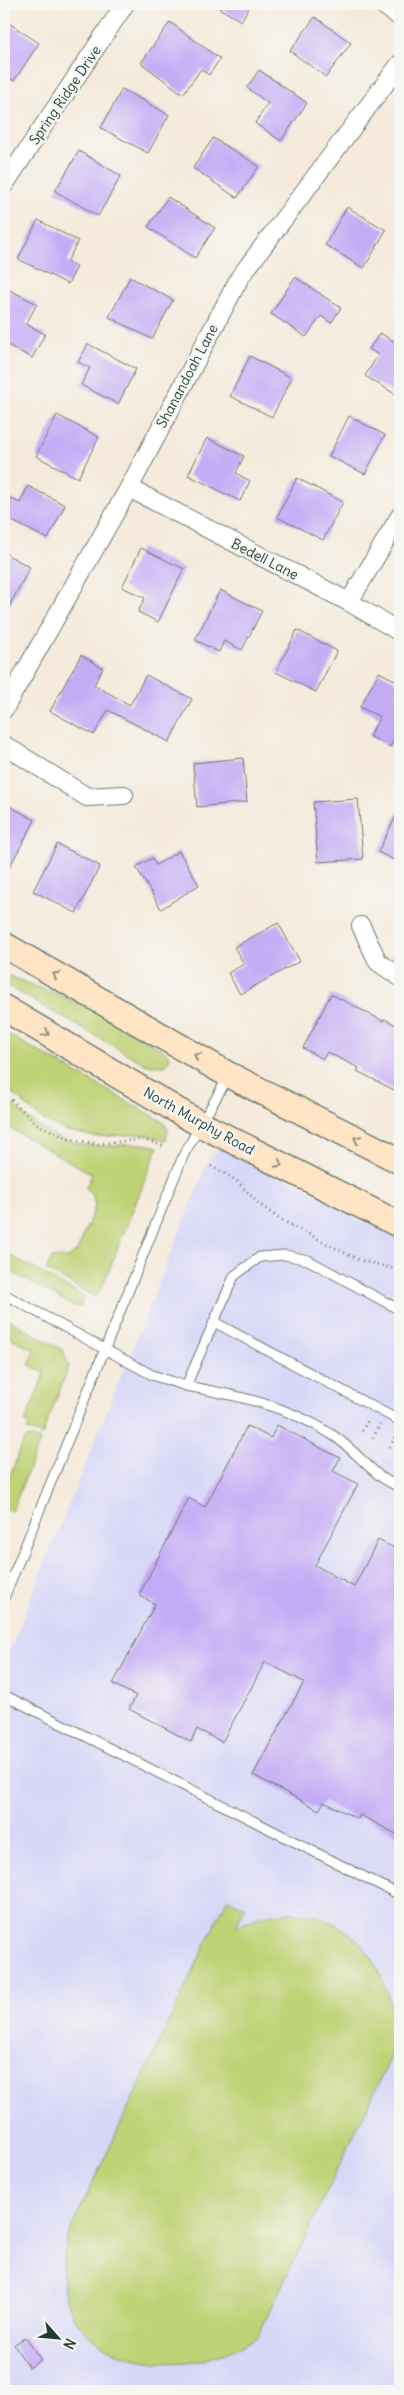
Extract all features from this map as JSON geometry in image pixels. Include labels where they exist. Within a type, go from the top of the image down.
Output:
[{"type":"main road","points":[[4,944],[229,1075],[400,1161]]},
{"type":"main road","name":"North Murphy Road","points":[[4,1008],[200,1124],[400,1226]]},
{"type":"street","name":"Spring Ridge Drive","points":[[4,185],[126,4]]},
{"type":"street","points":[[382,4],[400,17]]},
{"type":"street","name":"Shanandoah Lane","points":[[4,709],[129,488],[240,277],[400,64]]},
{"type":"street","name":"Bedell Lane","points":[[129,488],[349,602],[400,632]]},
{"type":"street","points":[[349,602],[400,516]]},
{"type":"street","points":[[4,745],[87,797],[124,794]]},
{"type":"street","points":[[361,926],[378,962],[400,976]]},
{"type":"lane","points":[[4,1598],[184,1154],[229,1075]]},
{"type":"lane","points":[[186,1386],[234,1276],[260,1257],[285,1255],[308,1260],[400,1310]]},
{"type":"lane","points":[[4,1294],[152,1375],[186,1386],[244,1396],[295,1416],[330,1433],[362,1458],[378,1476],[400,1487]]},
{"type":"lane","points":[[214,1322],[399,1426]]},
{"type":"lane","points":[[4,1695],[400,1895]]},
{"type":"path","points":[[4,1093],[38,1125],[70,1139],[98,1144],[143,1139],[163,1146]]},
{"type":"path","points":[[210,1166],[236,1180],[259,1204],[281,1220],[359,1260],[400,1270]]},
{"type":"path","points":[[362,1431],[370,1415]]},
{"type":"path","points":[[373,1438],[381,1421]]},
{"type":"path","points":[[390,1447],[399,1426]]},
{"type":"shaded area","points":[[221,1146],[400,1235],[400,2391],[4,2391],[4,1664],[210,1157]]},
{"type":"green space","points":[[4,974],[90,1007],[166,1052],[170,1058],[165,1066],[147,1065],[4,984]]},
{"type":"green space","points":[[4,1032],[162,1121],[168,1129],[166,1141],[142,1134],[95,1137],[67,1131],[48,1123],[35,1114],[4,1085]]},
{"type":"green space","points":[[4,1097],[27,1118],[50,1134],[63,1139],[91,1145],[139,1144],[158,1147],[101,1290],[95,1297],[46,1270],[52,1258],[68,1258],[77,1251],[95,1207],[93,1196],[86,1188],[92,1174],[4,1125]]},
{"type":"green space","points":[[4,1252],[83,1296],[81,1307],[72,1305],[4,1268]]},
{"type":"green space","points":[[4,1317],[63,1350],[69,1366],[42,1436],[27,1430],[30,1425],[25,1422],[45,1372],[29,1365],[35,1351],[4,1334]]},
{"type":"green space","points":[[30,1437],[40,1441],[12,1511],[4,1508],[4,1490],[24,1440]]},
{"type":"green space","points":[[227,1899],[245,1907],[236,1927],[268,1915],[299,1913],[326,1920],[349,1932],[367,1951],[380,1974],[389,2000],[392,2029],[390,2059],[258,2336],[224,2354],[186,2362],[149,2361],[115,2352],[88,2334],[69,2307],[62,2272],[71,2229]]},
{"type":"building","points":[[212,4],[251,4],[241,21]]},
{"type":"building","points":[[315,17],[351,43],[326,77],[290,51]]},
{"type":"building","points":[[4,20],[39,43],[14,81],[4,74]]},
{"type":"building","points":[[170,22],[220,59],[209,75],[201,69],[183,94],[141,63]]},
{"type":"building","points":[[259,70],[307,103],[281,141],[255,123],[268,103],[247,88]]},
{"type":"building","points":[[122,89],[169,115],[148,153],[101,128]]},
{"type":"building","points":[[213,138],[259,166],[237,198],[193,168]]},
{"type":"building","points":[[79,151],[121,176],[98,216],[55,191]]},
{"type":"building","points":[[168,197],[215,228],[195,258],[148,227]]},
{"type":"building","points":[[347,207],[386,230],[364,268],[325,245]]},
{"type":"building","points":[[38,220],[78,241],[67,262],[77,267],[68,284],[18,259]]},
{"type":"building","points":[[130,277],[173,300],[152,339],[109,317]]},
{"type":"building","points":[[295,277],[341,308],[331,323],[321,316],[306,337],[271,314]]},
{"type":"building","points":[[4,287],[37,304],[26,324],[45,334],[32,358],[4,343]]},
{"type":"building","points":[[380,333],[400,345],[400,397],[365,376],[378,355],[369,349]]},
{"type":"building","points":[[88,344],[136,369],[118,404],[81,385],[90,368],[78,362]]},
{"type":"building","points":[[250,356],[292,378],[272,417],[230,396]]},
{"type":"building","points":[[57,415],[99,437],[78,478],[36,456]]},
{"type":"building","points":[[349,416],[385,435],[365,474],[329,456]]},
{"type":"building","points":[[207,438],[244,456],[236,473],[250,481],[240,501],[188,475]]},
{"type":"building","points":[[297,478],[343,502],[323,540],[277,517]]},
{"type":"building","points":[[28,486],[65,505],[48,539],[4,517],[4,495],[20,503]]},
{"type":"building","points":[[141,548],[184,569],[158,622],[138,612],[145,598],[122,587]]},
{"type":"building","points":[[4,553],[30,567],[4,616]]},
{"type":"building","points":[[220,590],[262,611],[242,650],[224,641],[219,652],[195,640]]},
{"type":"building","points":[[297,630],[337,651],[316,692],[276,672]]},
{"type":"building","points":[[81,655],[103,668],[94,685],[130,705],[146,675],[192,699],[169,742],[108,710],[94,735],[50,711]]},
{"type":"building","points":[[379,672],[400,683],[400,728],[390,747],[369,736],[380,717],[360,707]]},
{"type":"building","points":[[243,758],[247,802],[197,807],[193,763]]},
{"type":"building","points":[[358,799],[363,859],[318,862],[313,802]]},
{"type":"building","points":[[4,803],[35,820],[4,877]]},
{"type":"building","points":[[400,808],[400,863],[378,852]]},
{"type":"building","points":[[57,844],[100,866],[76,913],[33,891]]},
{"type":"building","points":[[179,851],[199,885],[161,909],[136,867],[152,858],[156,865]]},
{"type":"building","points":[[278,923],[300,961],[240,994],[228,973],[244,964],[234,947]]},
{"type":"building","points":[[331,994],[383,1021],[384,1019],[400,1027],[400,1093],[357,1071],[359,1068],[327,1052],[323,1059],[303,1048]]},
{"type":"building","points":[[277,1425],[340,1458],[333,1471],[358,1484],[315,1565],[354,1587],[378,1540],[400,1551],[400,1836],[360,1815],[358,1819],[324,1802],[319,1810],[253,1775],[304,1682],[265,1662],[222,1742],[197,1729],[191,1742],[129,1709],[136,1696],[113,1684],[155,1604],[139,1595],[189,1498],[205,1507],[247,1426],[271,1438]]},
{"type":"building","points":[[25,2337],[41,2360],[29,2368],[14,2345]]}]
